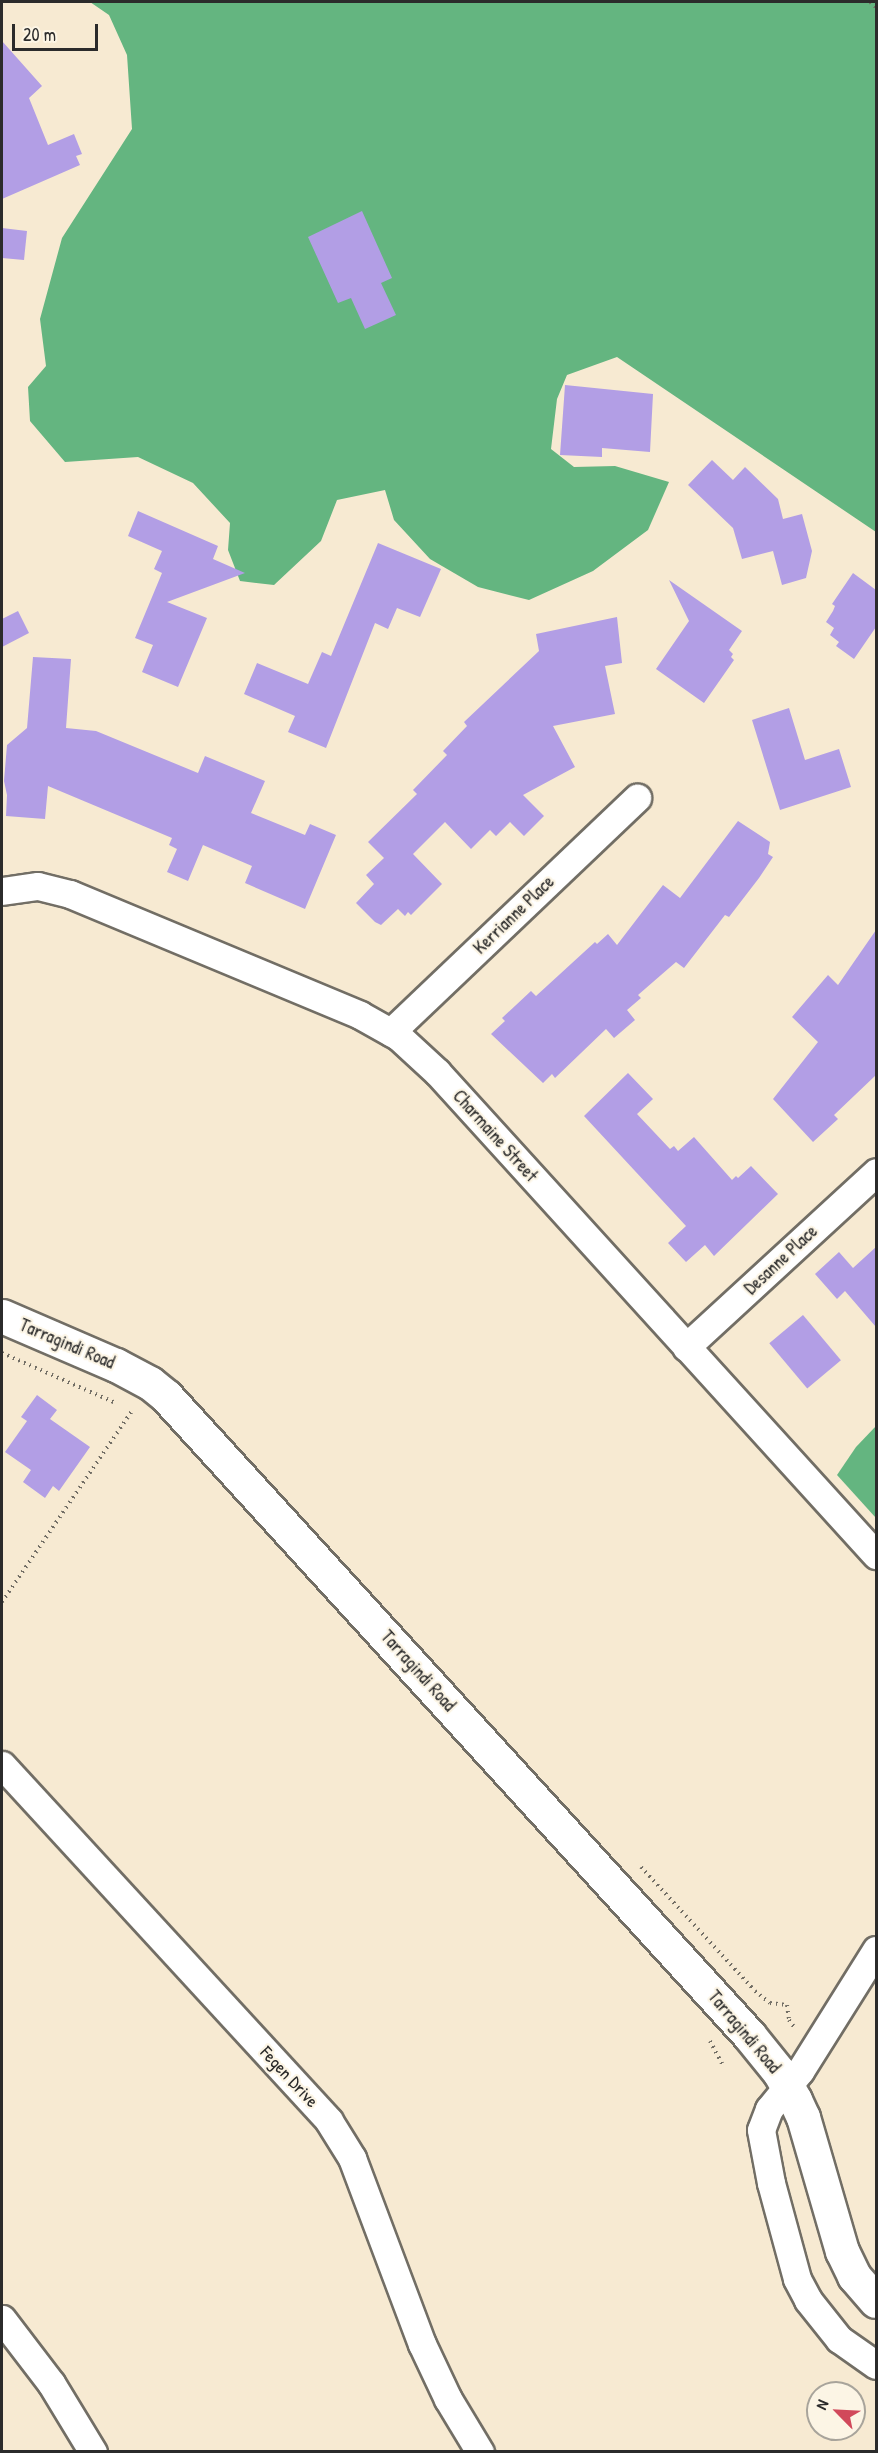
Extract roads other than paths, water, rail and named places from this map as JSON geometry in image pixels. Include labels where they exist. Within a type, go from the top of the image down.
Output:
[{"type":"street","name":"Kerrianne Place","points":[[391,1032],[637,798]]},
{"type":"street","name":"Charmaine Street","points":[[2,891],[38,886],[70,894],[360,1015],[391,1032],[437,1072],[876,1555]]},
{"type":"street","name":"Desanne Place","points":[[686,1347],[876,1172]]},
{"type":"street","name":"Tarragindi Road","points":[[2,1316],[133,1374],[166,1396],[186,1415],[749,2035],[788,2087],[803,2117],[842,2251],[854,2276],[876,2301]]},
{"type":"street","name":"Fegen Drive","points":[[2,1765],[329,2121],[351,2158],[422,2344],[448,2400],[480,2451]]},
{"type":"street","points":[[788,2087],[876,1950]]},
{"type":"street","name":"Tarragindi Road","points":[[788,2087],[769,2109],[761,2130],[763,2152],[797,2279],[812,2308],[833,2332],[876,2365]]},
{"type":"street","points":[[2,2319],[51,2383],[93,2451]]}]
